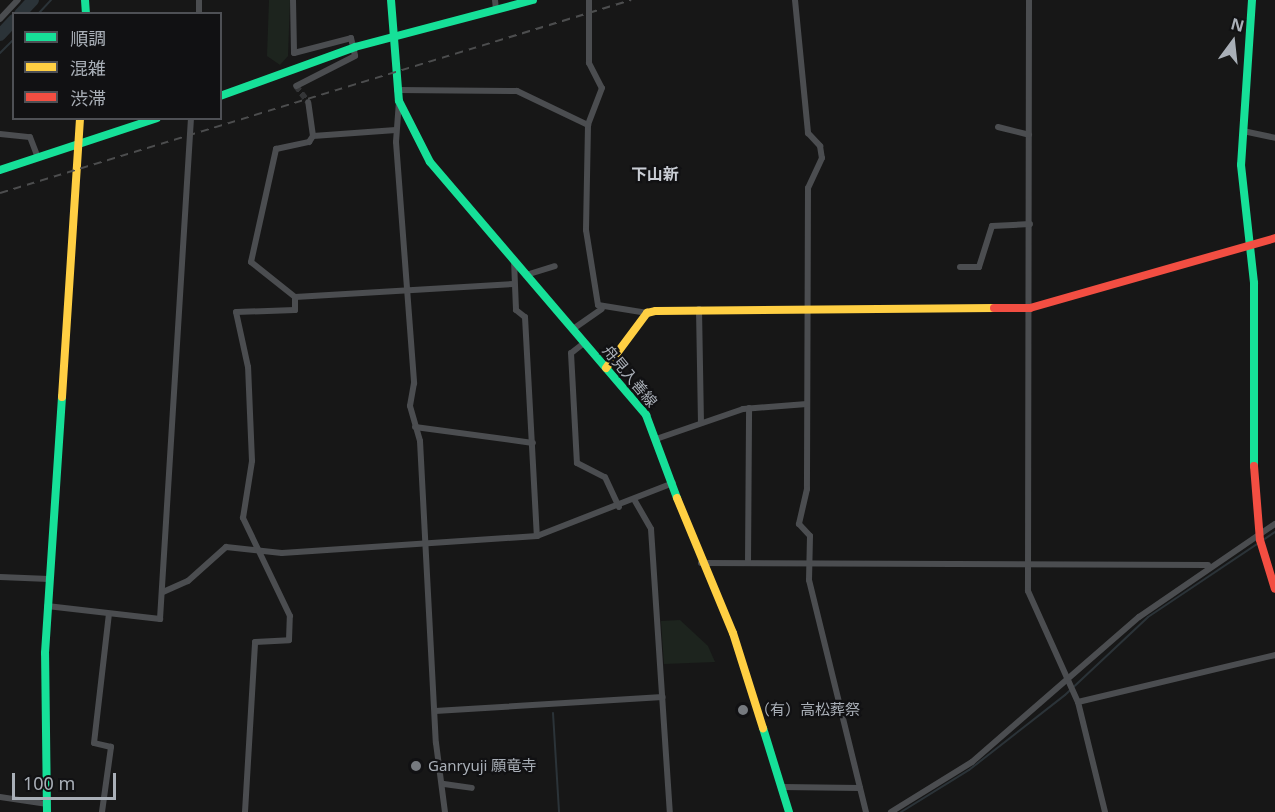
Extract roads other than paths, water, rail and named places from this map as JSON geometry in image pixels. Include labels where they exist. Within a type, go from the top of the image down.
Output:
[{"type":"street","points":[[0,19],[18,0]]},
{"type":"street","points":[[293,0],[294,53],[351,39],[355,47],[355,56],[296,86]]},
{"type":"street","name":"舟見入善線","points":[[391,0],[392,36],[399,101],[430,162],[606,368],[659,438],[701,563],[733,633],[789,812]]},
{"type":"street","points":[[222,95],[355,47],[495,5],[533,0]]},
{"type":"street","points":[[589,0],[589,63],[602,88],[588,125],[586,230],[602,309]]},
{"type":"street","points":[[795,0],[808,133],[820,146],[822,158],[808,188],[807,489],[799,524],[810,536],[808,564],[866,812]]},
{"type":"street","points":[[1029,0],[1029,563],[1031,602],[1078,702],[1105,812]]},
{"type":"street","points":[[1252,0],[1243,131],[1251,246],[1259,534],[1275,589]]},
{"type":"street","points":[[397,90],[517,91],[588,125]]},
{"type":"street","points":[[399,101],[396,130],[415,427],[426,545],[435,711],[445,812]]},
{"type":"street","points":[[308,102],[313,136],[309,142],[276,149],[251,262],[295,297],[514,284]]},
{"type":"street","points":[[0,797],[47,808],[47,606],[80,120]]},
{"type":"street","points":[[0,170],[151,120]]},
{"type":"street","points":[[47,606],[160,619],[191,120]]},
{"type":"street","points":[[998,127],[1029,135]]},
{"type":"street","points":[[313,136],[396,130]]},
{"type":"street","points":[[1243,131],[1275,138]]},
{"type":"street","points":[[0,134],[30,137],[38,158]]},
{"type":"street","points":[[960,267],[979,267],[992,226],[1029,224]]},
{"type":"street","points":[[573,329],[602,309],[648,313],[699,309],[1030,308],[1275,238]]},
{"type":"street","points":[[514,260],[516,310],[525,317],[537,536]]},
{"type":"street","points":[[526,275],[555,266]]},
{"type":"street","points":[[245,812],[255,642],[289,640],[290,616],[243,518],[252,461],[248,368],[237,312],[295,310],[295,297]]},
{"type":"street","points":[[699,309],[701,423]]},
{"type":"street","points":[[606,368],[648,313]]},
{"type":"street","points":[[584,343],[572,353],[577,463],[605,477],[619,507]]},
{"type":"street","points":[[659,438],[749,408],[807,404]]},
{"type":"street","points":[[748,563],[749,408]]},
{"type":"street","points":[[415,427],[533,442]]},
{"type":"street","points":[[163,592],[188,581],[226,547],[259,554],[426,545],[537,536],[635,501],[673,483]]},
{"type":"street","points":[[635,501],[651,529],[670,812]]},
{"type":"street","points":[[891,812],[972,762],[1069,682],[1139,617],[1208,565],[1275,524]]},
{"type":"street","points":[[701,563],[1208,565]]},
{"type":"street","points":[[0,577],[49,579]]},
{"type":"street","points":[[102,812],[111,747],[94,743],[109,614]]},
{"type":"street","points":[[1078,702],[1275,655]]},
{"type":"street","points":[[435,711],[663,697]]},
{"type":"street","points":[[444,784],[472,788]]},
{"type":"street","points":[[782,787],[860,788]]},
{"type":"waterway","points":[[22,12],[33,0]]},
{"type":"waterway","points":[[40,12],[51,0]]},
{"type":"waterway","points":[[0,35],[12,22]]},
{"type":"waterway","points":[[0,53],[12,41]]},
{"type":"waterway","points":[[901,812],[969,770],[1065,695],[1148,617],[1275,532]]},
{"type":"waterway","points":[[553,713],[559,812]]},
{"type":"tunnel","points":[[296,86],[308,102]]},
{"type":"railway","points":[[0,193],[631,0]]},
{"type":"place","name":"（有）高松葬祭","points":[[743,710]]},
{"type":"place","name":"Ganryuji 願竜寺","points":[[416,766]]},
{"type":"district","name":"下山新","points":[[655,174]]}]
